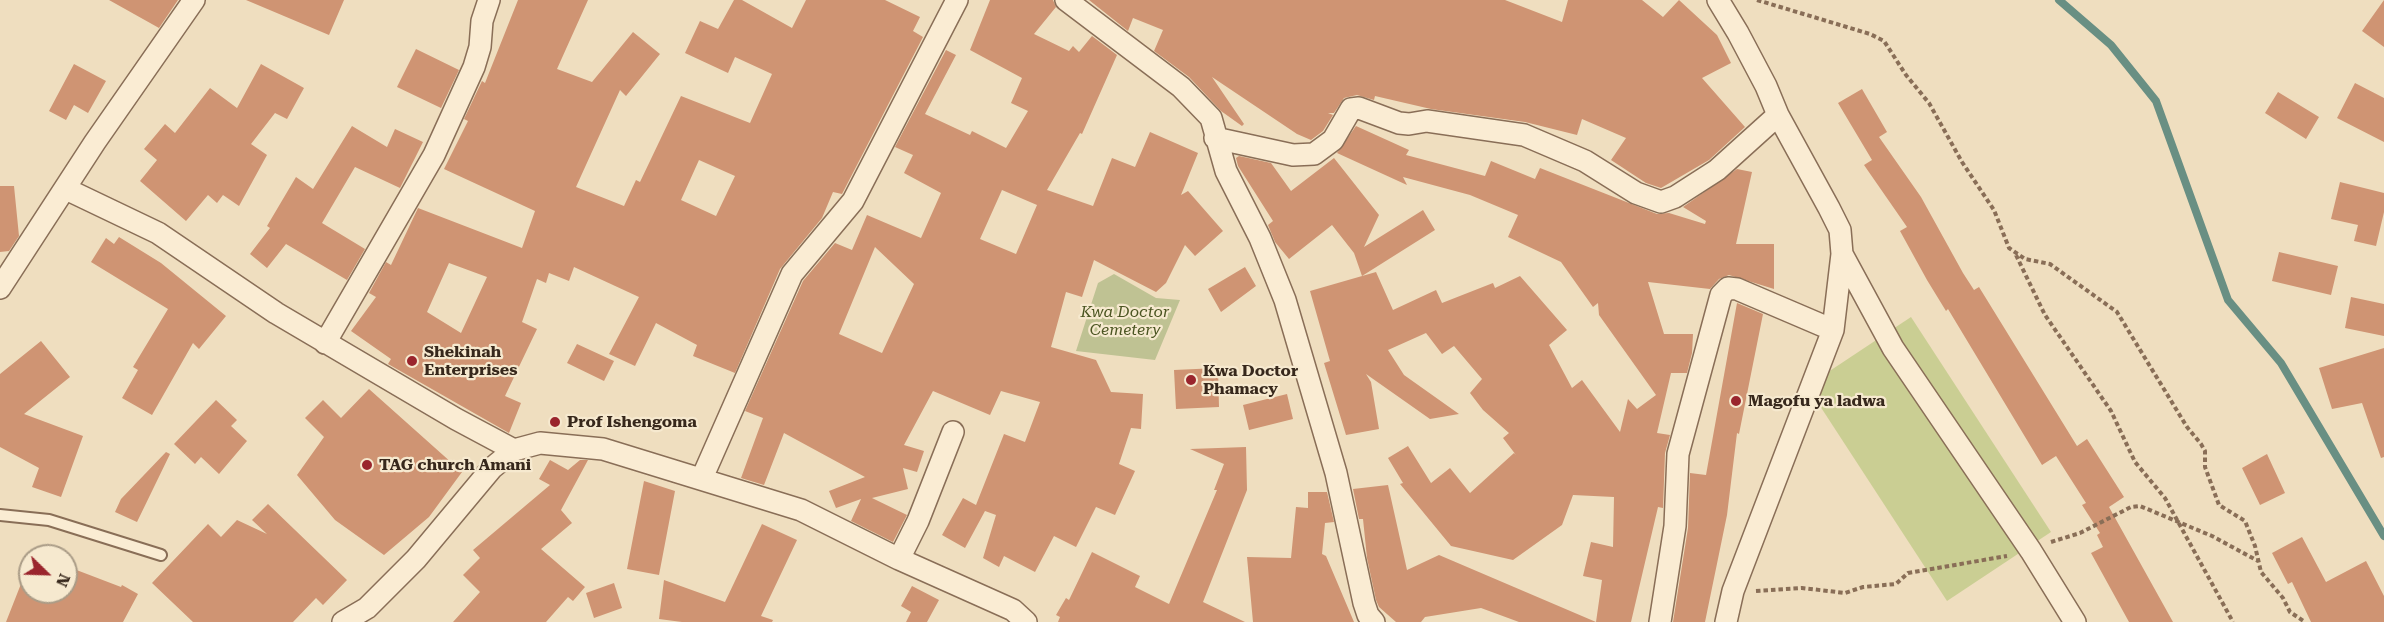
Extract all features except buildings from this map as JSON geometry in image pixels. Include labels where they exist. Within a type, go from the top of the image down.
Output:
[{"type":"street","points":[[0,288],[194,0]]},
{"type":"street","points":[[325,343],[434,155],[474,67],[480,47],[482,21],[489,0]]},
{"type":"street","points":[[702,478],[792,274],[853,201],[957,0]]},
{"type":"street","points":[[1066,0],[1200,104],[1211,118],[1226,171],[1272,262],[1285,300],[1336,473],[1364,603],[1368,615],[1374,622]]},
{"type":"street","points":[[1718,0],[1766,86],[1778,115],[1840,230],[1842,254],[1833,330],[1733,591],[1726,622]]},
{"type":"street","points":[[1215,138],[1293,155],[1314,154],[1333,140],[1351,109],[1359,108],[1399,123],[1426,121],[1524,135],[1584,161],[1636,193],[1661,202],[1675,197],[1717,170],[1778,115]]},
{"type":"street","points":[[66,189],[158,233],[276,314],[514,450]]},
{"type":"street","points":[[1842,254],[1893,348],[2031,551],[2075,622]]},
{"type":"street","points":[[1660,622],[1675,526],[1678,454],[1721,295],[1728,288],[1737,289],[1833,330]]},
{"type":"street","points":[[899,559],[918,522],[953,432]]},
{"type":"street","points":[[343,622],[367,608],[416,559],[492,468],[514,450],[540,443],[603,449],[801,510],[899,559],[1013,610],[1026,622]]},
{"type":"lane","points":[[0,516],[49,520],[161,555]]},
{"type":"path","points":[[1757,0],[1870,34],[1884,41],[1906,75],[1929,103],[1962,162],[1994,210],[2005,240],[2016,255],[2045,315],[2111,411],[2135,462],[2155,483],[2233,622]]},
{"type":"path","points":[[2016,255],[2050,264],[2117,312],[2187,427],[2205,451],[2205,467],[2219,505],[2245,521],[2261,572],[2283,598],[2290,612],[2304,622]]},
{"type":"path","points":[[1733,591],[1802,588],[1845,593],[1863,587],[1896,584],[1908,573],[2031,551],[2080,533],[2131,507],[2150,508],[2258,562]]},
{"type":"green space","name":"Kwa Doctor Cemetery","points":[[1114,274],[1156,298],[1180,300],[1155,360],[1076,351],[1098,283]]},
{"type":"green space","points":[[1911,317],[2051,532],[1947,601],[1807,386]]},
{"type":"waterway","points":[[2059,0],[2111,45],[2156,101],[2228,300],[2281,363],[2384,536]]},
{"type":"place","name":"Shekinah Enterprises","points":[[412,361]]},
{"type":"place","name":"Kwa Doctor Phamacy","points":[[1191,380]]},
{"type":"place","name":"Magofu ya ladwa","points":[[1736,401]]},
{"type":"place","name":"Prof Ishengoma","points":[[555,422]]},
{"type":"place","name":"TAG church Amani","points":[[367,465]]}]
